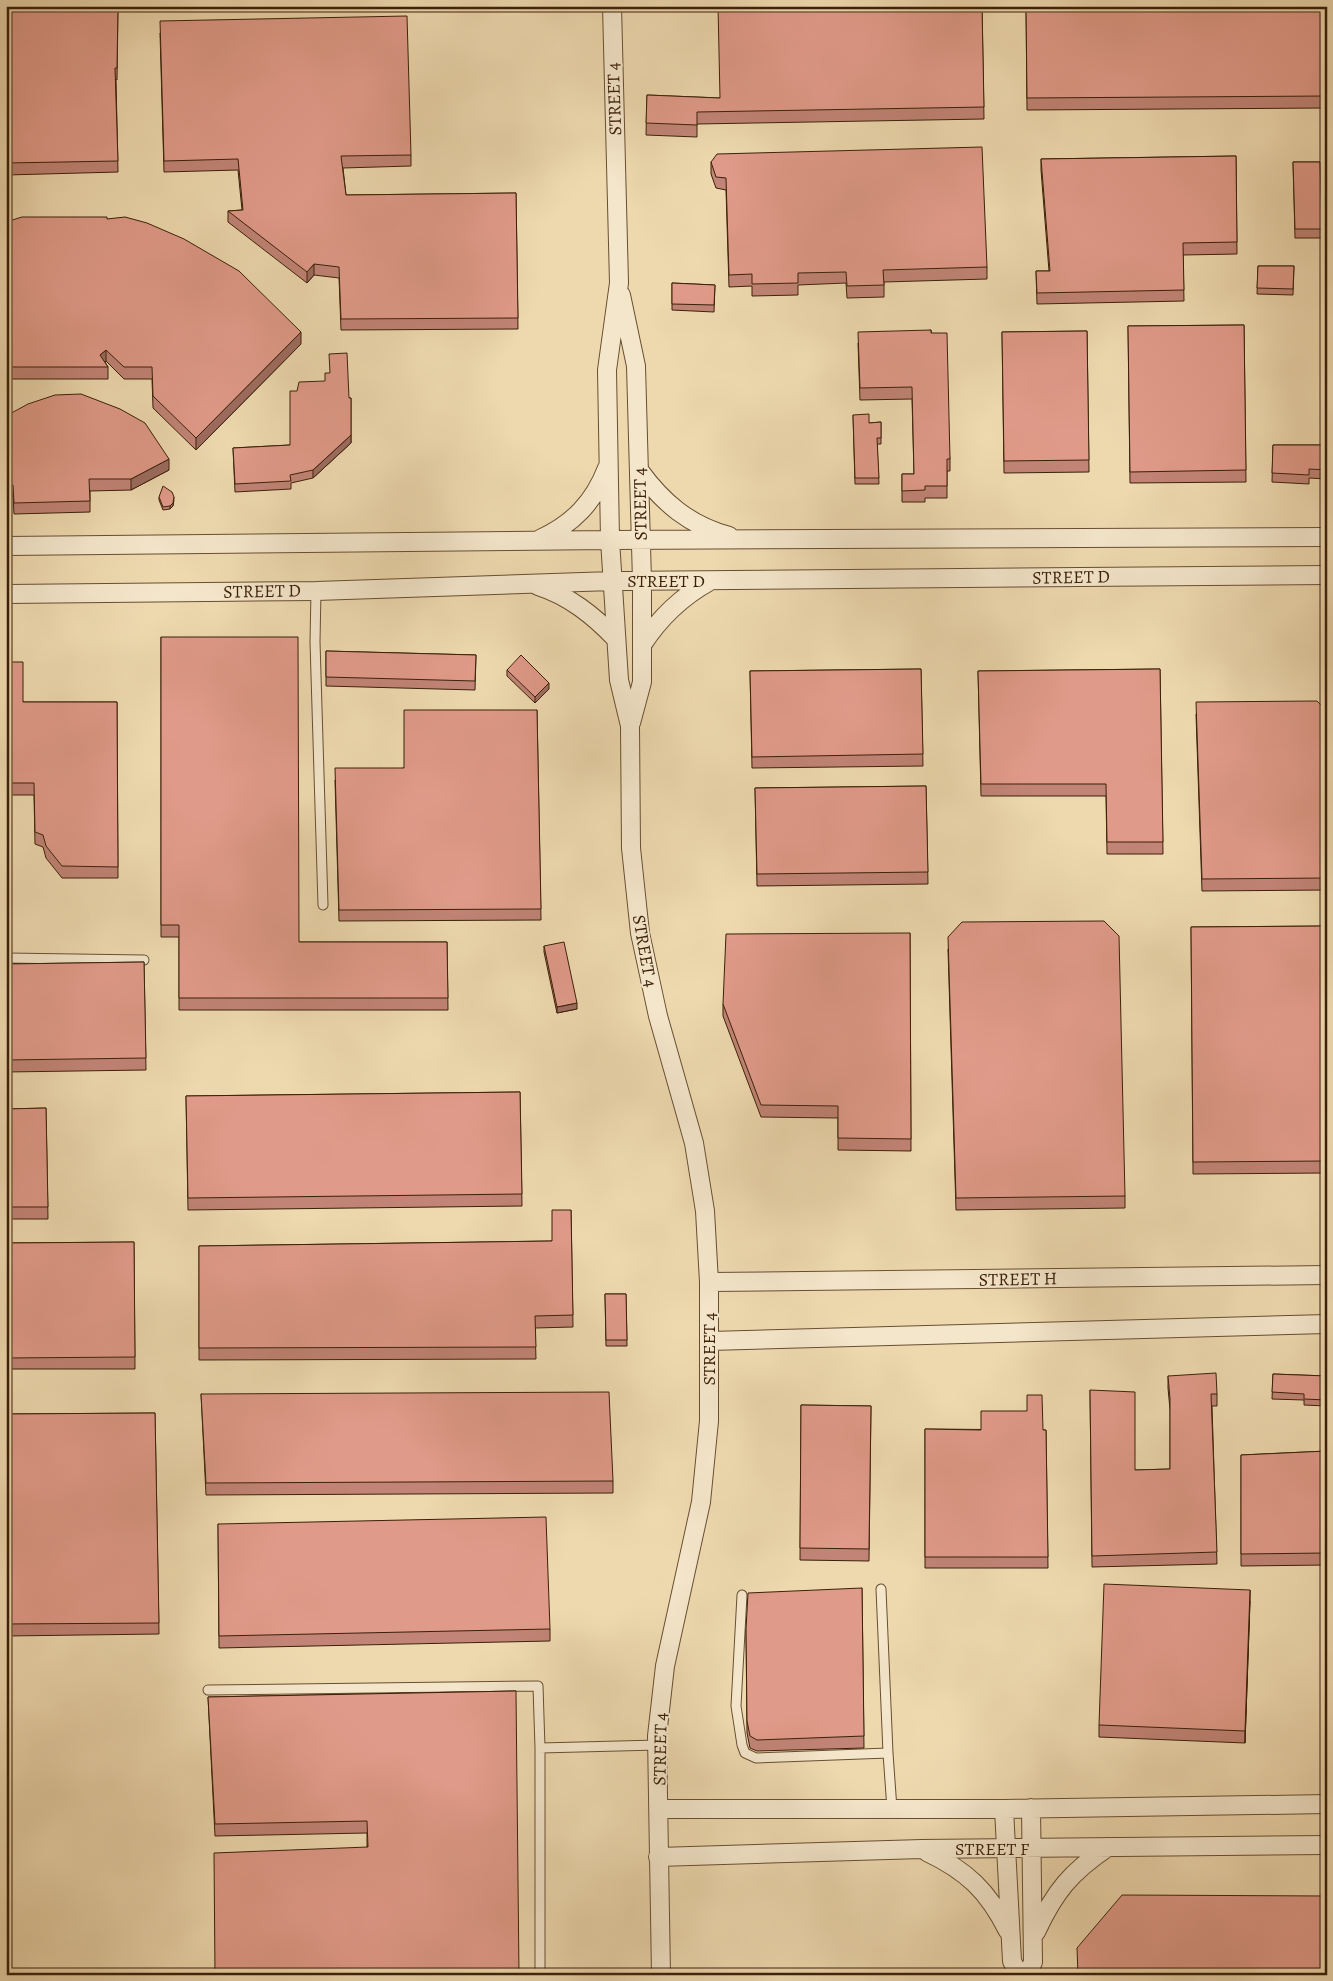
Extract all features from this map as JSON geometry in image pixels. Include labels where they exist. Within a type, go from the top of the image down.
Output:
[{"type":"street","name":"STREET 4","points":[[612,6],[619,283],[607,370],[610,540],[618,680],[630,726],[631,848],[640,933],[658,1016],[694,1143],[705,1211],[709,1282],[709,1421],[701,1502],[665,1666],[658,1745],[661,1975]]},
{"type":"street","name":"STREET 4","points":[[619,283],[636,366],[641,540],[642,682],[630,726]]},
{"type":"street","points":[[536,541],[556,532],[579,513],[589,502],[601,483],[609,462]]},
{"type":"street","points":[[639,470],[655,492],[675,510],[697,524],[744,540]]},
{"type":"street","points":[[6,546],[610,540],[1327,537]]},
{"type":"street","name":"STREET D","points":[[6,594],[316,591],[612,581],[1327,575]]},
{"type":"street","points":[[642,645],[665,614],[679,601],[712,581]]},
{"type":"street","points":[[528,583],[567,598],[585,610],[616,639]]},
{"type":"street","name":"STREET H","points":[[709,1282],[1327,1275]]},
{"type":"street","points":[[710,1341],[1327,1324]]},
{"type":"street","points":[[660,1810],[1004,1809],[1327,1804]]},
{"type":"street","points":[[1027,1975],[1033,1962],[1034,1937],[1031,1808]]},
{"type":"street","points":[[1004,1809],[1012,1961],[1019,1975]]},
{"type":"street","name":"STREET F","points":[[658,1857],[922,1849],[1006,1850],[1327,1845]]},
{"type":"street","points":[[1034,1937],[1047,1908],[1063,1884],[1084,1863],[1108,1847]]},
{"type":"street","points":[[922,1849],[951,1864],[977,1884],[997,1908],[1012,1938]]},
{"type":"lane","points":[[316,591],[315,642],[323,905]]},
{"type":"lane","points":[[6,958],[144,960]]},
{"type":"lane","points":[[881,1589],[892,1809]]},
{"type":"lane","points":[[742,1596],[736,1706],[745,1753],[756,1758],[888,1753]]},
{"type":"lane","points":[[208,1690],[538,1686],[540,1748],[540,1975]]},
{"type":"lane","points":[[540,1748],[658,1745]]},
{"type":"building","points":[[6,6],[118,6],[117,68],[115,68],[118,161],[6,163]]},
{"type":"building","points":[[718,6],[982,6],[984,107],[697,112],[697,125],[646,123],[647,95],[720,98]]},
{"type":"building","points":[[1026,6],[1325,6],[1325,20],[1327,20],[1327,56],[1325,56],[1326,96],[1027,98]]},
{"type":"building","points":[[407,16],[411,155],[341,156],[346,195],[516,193],[518,318],[341,319],[339,267],[314,264],[307,272],[228,211],[243,210],[238,159],[164,161],[160,21]]},
{"type":"building","points":[[982,147],[987,267],[883,270],[884,285],[847,286],[846,272],[798,273],[798,283],[752,284],[752,274],[729,275],[726,178],[716,177],[711,162],[717,154]]},
{"type":"building","points":[[1236,156],[1237,242],[1183,243],[1184,290],[1037,293],[1036,271],[1050,271],[1041,159]]},
{"type":"building","points":[[1293,162],[1320,162],[1322,229],[1295,229]]},
{"type":"building","points":[[22,217],[107,217],[107,219],[125,217],[147,223],[184,239],[239,271],[301,332],[196,438],[153,396],[152,367],[124,367],[106,350],[100,355],[108,367],[6,368],[6,222]]},
{"type":"building","points":[[1258,266],[1294,266],[1293,289],[1257,288]]},
{"type":"building","points":[[672,283],[715,285],[714,305],[672,304]]},
{"type":"building","points":[[1244,325],[1246,470],[1130,472],[1128,326]]},
{"type":"building","points":[[931,330],[931,333],[947,333],[950,459],[947,459],[947,486],[925,486],[925,490],[902,491],[902,474],[914,474],[912,387],[860,388],[858,332]]},
{"type":"building","points":[[1087,331],[1089,460],[1004,461],[1002,332]]},
{"type":"building","points":[[347,353],[349,398],[351,398],[351,435],[313,470],[290,475],[291,481],[235,484],[233,448],[290,445],[290,391],[297,391],[299,382],[325,381],[325,373],[330,373],[329,354]]},
{"type":"building","points":[[81,394],[120,409],[145,423],[169,459],[131,479],[89,479],[90,501],[14,503],[13,485],[6,481],[6,416],[28,404],[55,395]]},
{"type":"building","points":[[869,414],[869,423],[881,422],[881,438],[877,438],[879,478],[855,478],[853,415]]},
{"type":"building","points":[[1273,445],[1327,445],[1327,470],[1309,469],[1309,475],[1272,473]]},
{"type":"building","points":[[163,486],[172,492],[174,497],[173,503],[170,506],[163,507],[159,497]]},
{"type":"building","points":[[161,637],[298,637],[299,942],[447,942],[448,998],[179,998],[179,925],[161,925]]},
{"type":"building","points":[[326,651],[476,655],[475,681],[326,677]]},
{"type":"building","points":[[521,655],[549,683],[535,697],[507,670]]},
{"type":"building","points":[[6,662],[23,662],[23,702],[117,702],[118,867],[62,866],[46,846],[43,835],[35,832],[34,783],[6,783]]},
{"type":"building","points":[[921,669],[923,754],[752,757],[750,671]]},
{"type":"building","points":[[1160,669],[1163,842],[1107,842],[1106,784],[981,784],[978,671]]},
{"type":"building","points":[[1317,701],[1327,711],[1327,878],[1202,879],[1196,702]]},
{"type":"building","points":[[404,710],[537,710],[541,909],[339,910],[335,768],[404,768]]},
{"type":"building","points":[[926,786],[928,872],[757,874],[755,788]]},
{"type":"building","points":[[1104,921],[1119,936],[1125,1196],[956,1198],[948,937],[962,922]]},
{"type":"building","points":[[1327,926],[1327,1161],[1193,1162],[1191,927]]},
{"type":"building","points":[[910,933],[911,1139],[838,1138],[838,1106],[761,1105],[723,1004],[726,934]]},
{"type":"building","points":[[564,942],[577,1003],[557,1007],[544,946]]},
{"type":"building","points":[[144,962],[146,1058],[6,1060],[6,964]]},
{"type":"building","points":[[520,1092],[522,1194],[188,1198],[186,1096]]},
{"type":"building","points":[[46,1108],[48,1207],[6,1207],[6,1109]]},
{"type":"building","points":[[552,1210],[571,1210],[573,1315],[535,1316],[536,1347],[199,1348],[199,1246],[552,1241]]},
{"type":"building","points":[[134,1242],[135,1357],[6,1358],[6,1243]]},
{"type":"building","points":[[605,1294],[626,1294],[627,1340],[606,1340]]},
{"type":"building","points":[[1216,1373],[1217,1394],[1211,1394],[1217,1552],[1092,1556],[1090,1390],[1135,1392],[1135,1470],[1170,1469],[1170,1399],[1168,1376]]},
{"type":"building","points":[[1273,1374],[1327,1376],[1326,1400],[1304,1399],[1304,1394],[1272,1392]]},
{"type":"building","points":[[609,1392],[613,1481],[206,1483],[201,1394]]},
{"type":"building","points":[[1027,1395],[1042,1395],[1043,1430],[1046,1430],[1048,1557],[925,1557],[925,1429],[981,1430],[981,1411],[1027,1411]]},
{"type":"building","points":[[801,1405],[871,1406],[869,1549],[800,1548]]},
{"type":"building","points":[[155,1413],[159,1623],[6,1624],[6,1414]]},
{"type":"building","points":[[1327,1451],[1327,1553],[1241,1554],[1241,1455]]},
{"type":"building","points":[[546,1517],[550,1629],[219,1636],[218,1524]]},
{"type":"building","points":[[1104,1584],[1250,1590],[1245,1731],[1099,1725]]},
{"type":"building","points":[[862,1588],[864,1736],[757,1740],[750,1736],[747,1721],[746,1629],[748,1593]]},
{"type":"building","points":[[516,1691],[519,1975],[215,1975],[214,1853],[368,1847],[367,1821],[215,1824],[208,1697]]},
{"type":"building","points":[[1122,1895],[1327,1896],[1327,1975],[1078,1975],[1077,1948]]}]
